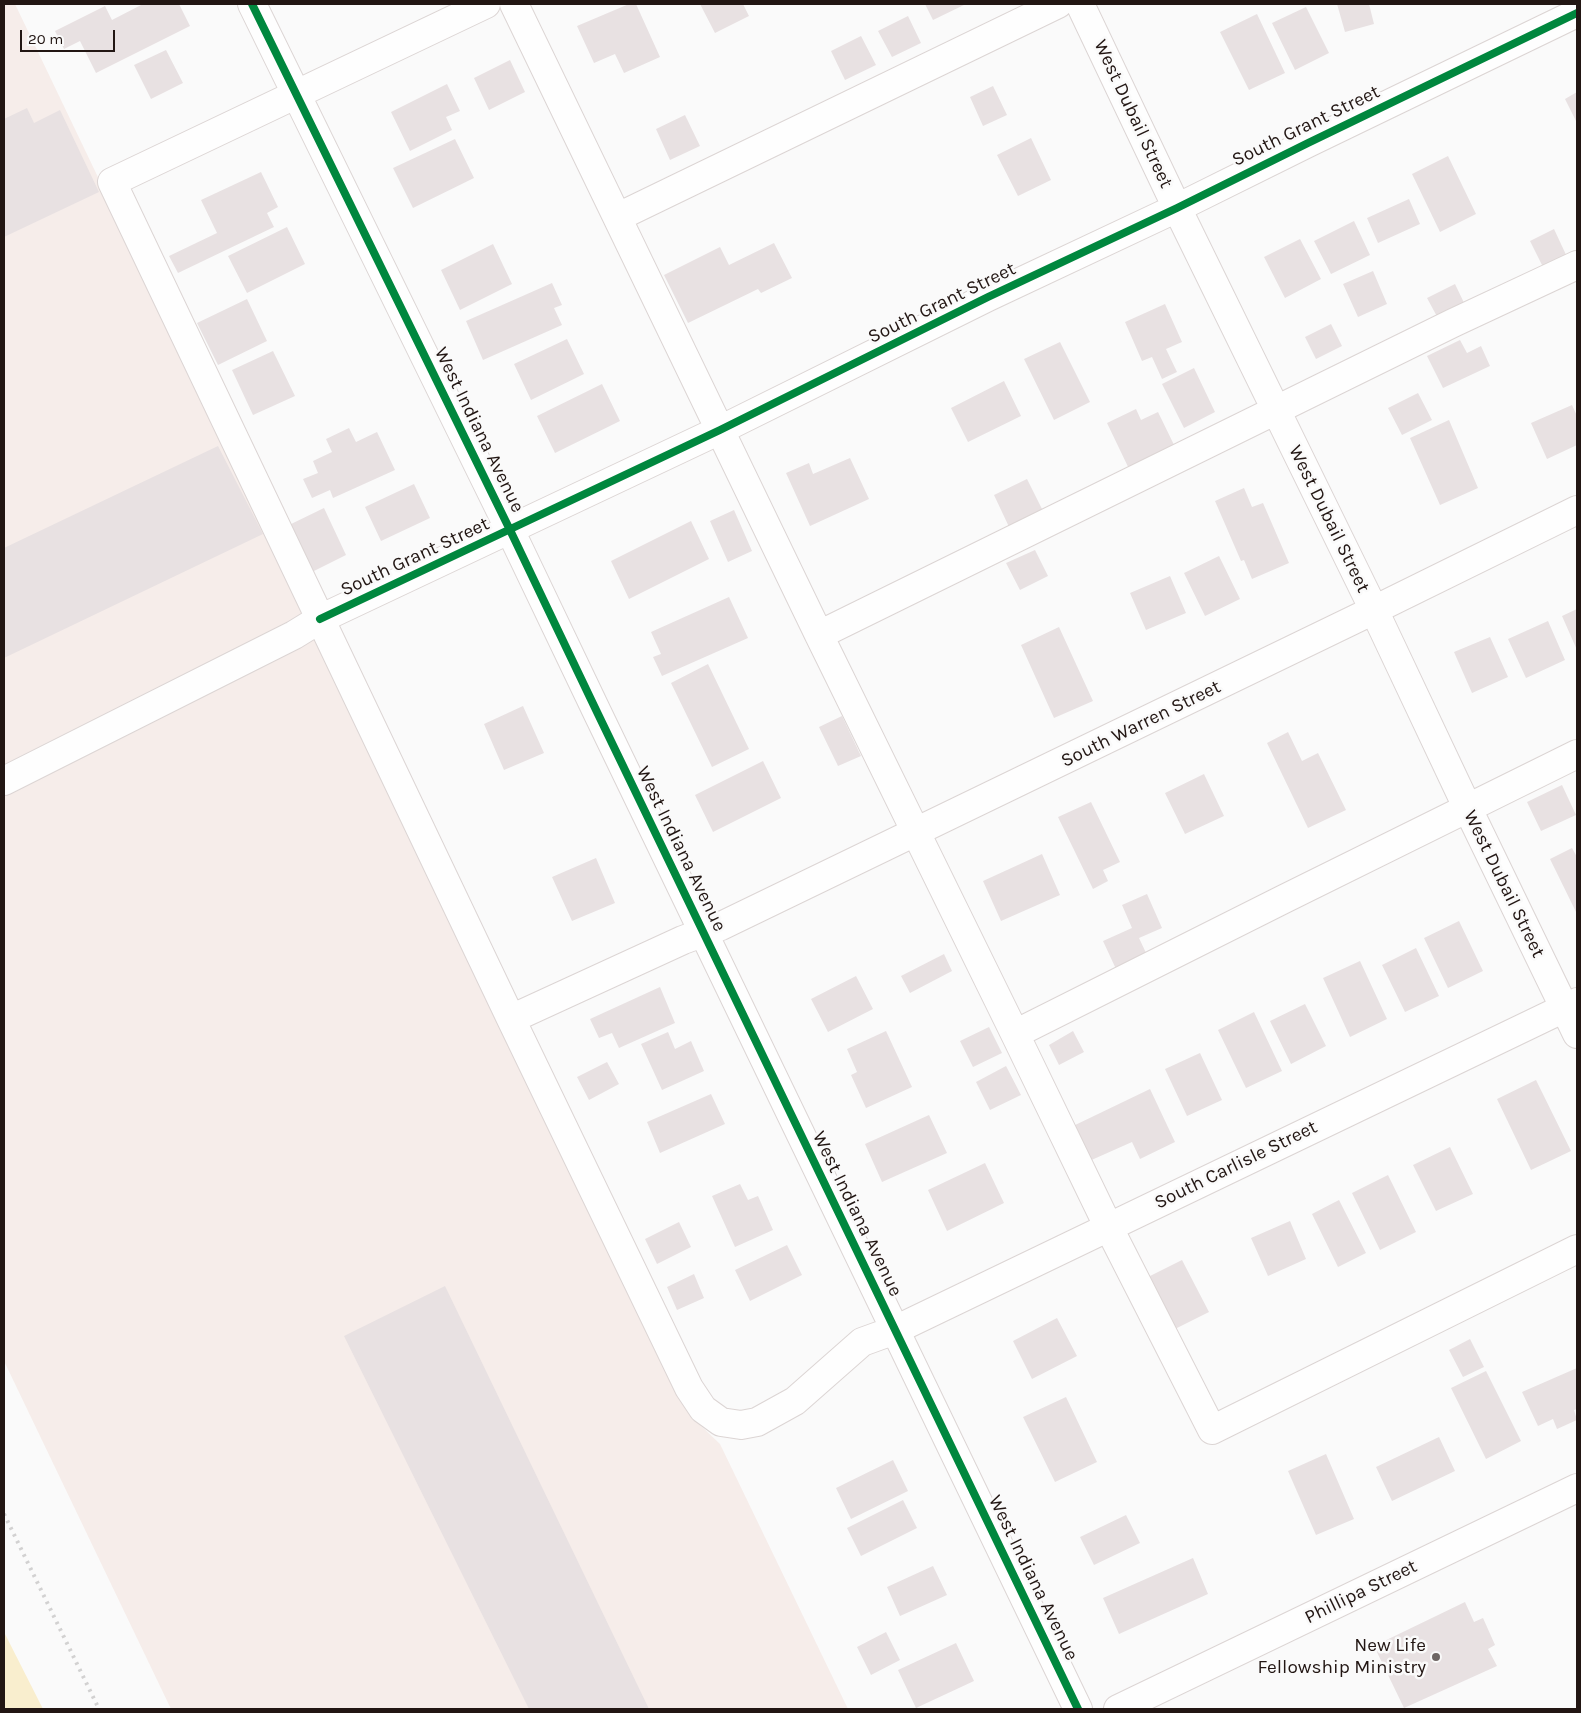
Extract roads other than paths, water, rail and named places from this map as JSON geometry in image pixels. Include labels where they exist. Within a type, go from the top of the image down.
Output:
[{"type":"street","name":"West Indiana Avenue","points":[[252,4],[510,530],[1078,1709]]},
{"type":"street","points":[[296,95],[486,4]]},
{"type":"street","points":[[514,4],[819,635],[1016,1034],[1108,1226],[1212,1430],[1577,1249]]},
{"type":"street","points":[[618,217],[1058,4]]},
{"type":"street","name":"West Dubail Street","points":[[1080,4],[1177,208],[1374,610],[1468,809],[1571,1005],[1577,1034]]},
{"type":"street","name":"South Grant Street","points":[[4,780],[294,635],[320,620],[720,430],[988,297],[1177,208],[1577,13]]},
{"type":"street","name":"South Carlisle Street","points":[[296,95],[112,182],[320,620],[685,1379],[703,1409],[721,1422],[741,1425],[757,1422],[795,1401],[862,1342],[895,1330],[1571,1005]]},
{"type":"street","points":[[819,635],[1452,323],[1577,265]]},
{"type":"street","name":"South Warren Street","points":[[511,1019],[684,940],[721,926],[1577,510]]},
{"type":"street","points":[[1016,1034],[1577,754]]},
{"type":"street","name":"Phillipa Street","points":[[1118,1709],[1577,1488]]},
{"type":"railway","points":[[4,1514],[99,1709]]},
{"type":"place","name":"New Life Fellowship Ministry","points":[[1436,1657]]}]
